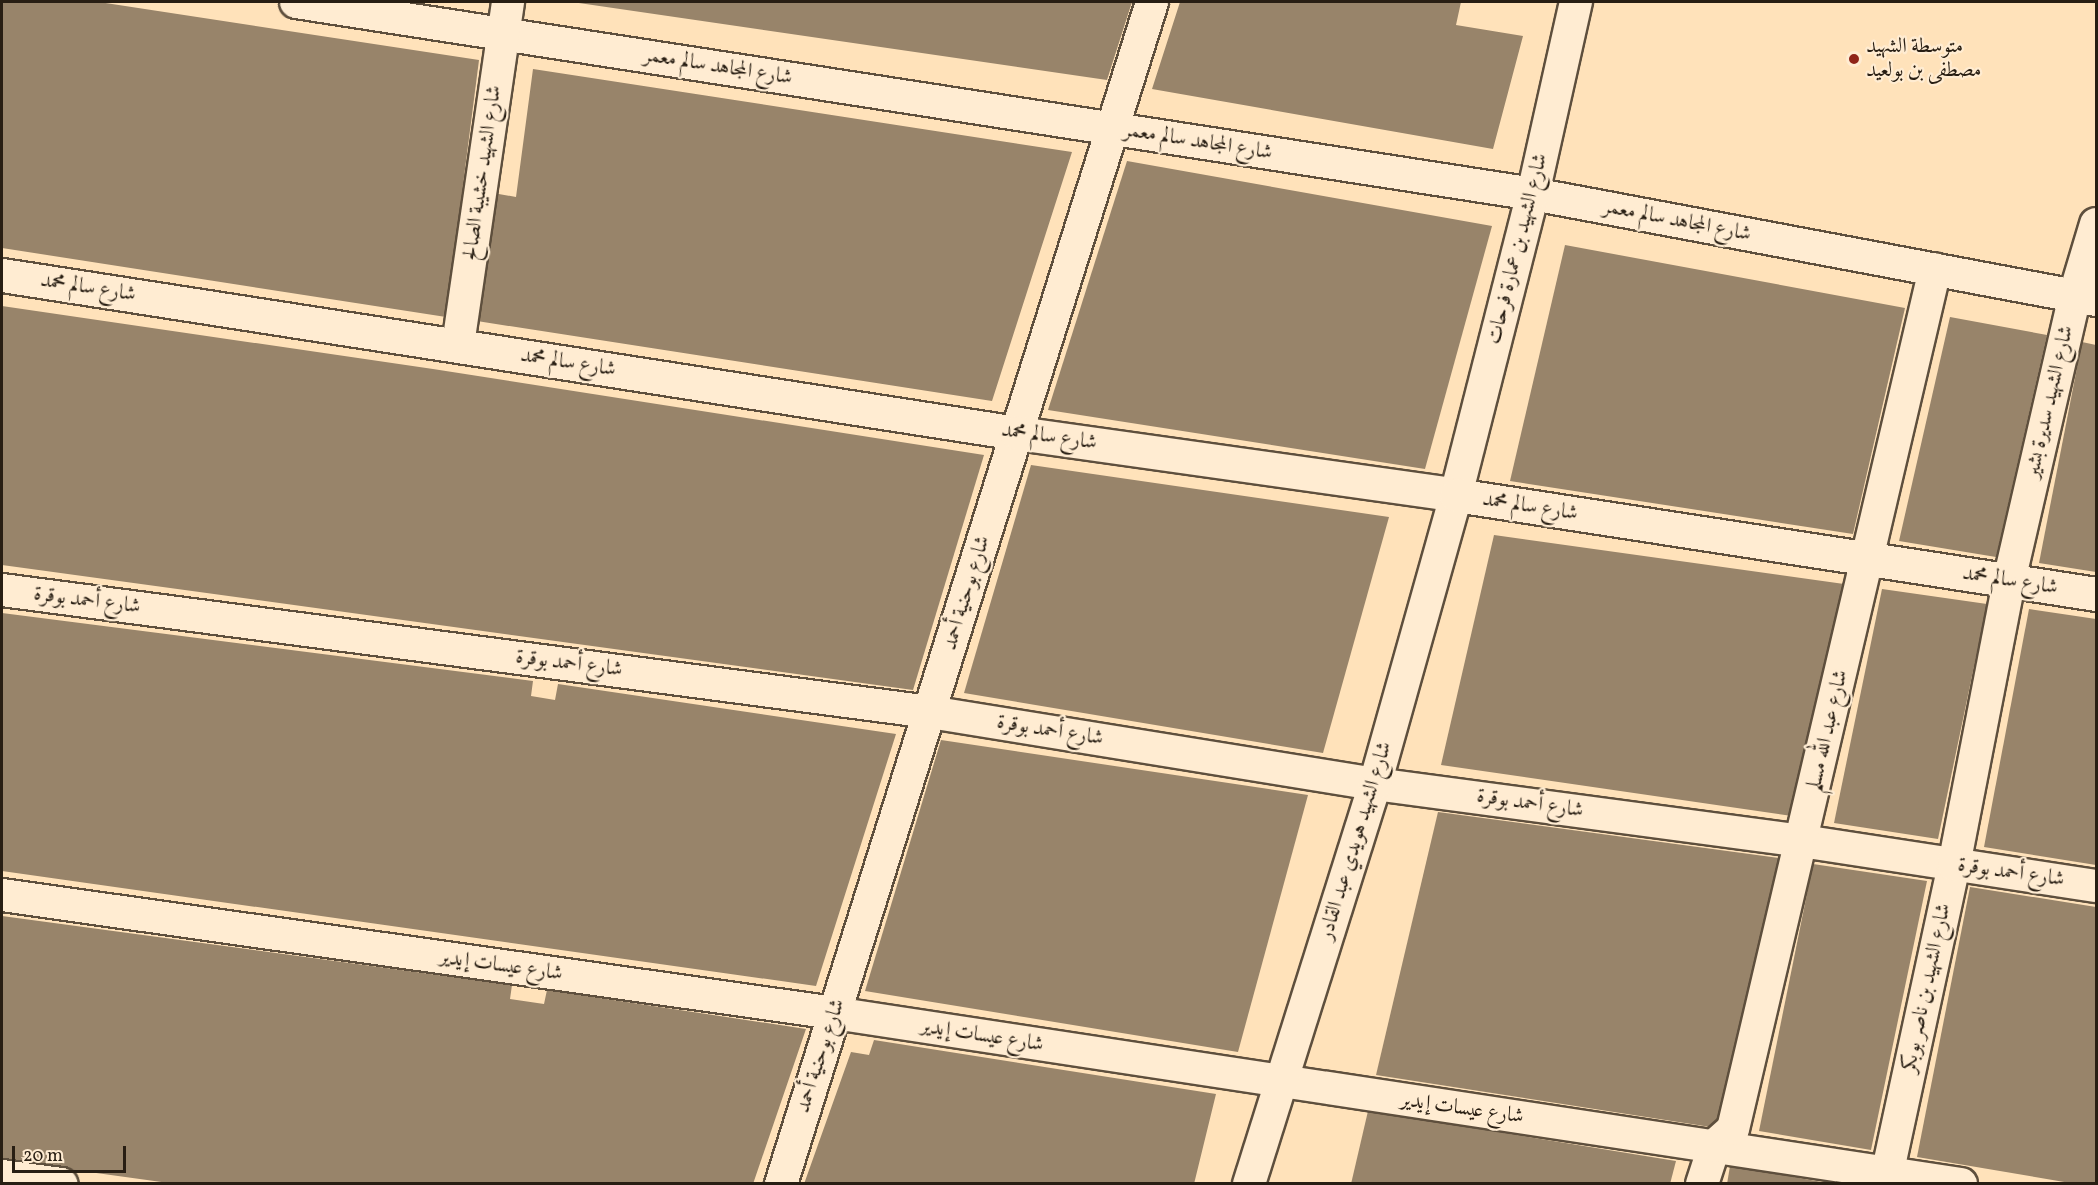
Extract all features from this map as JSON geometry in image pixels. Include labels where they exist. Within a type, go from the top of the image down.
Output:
[{"type":"street","name":"شارع المجاهد سالم معمر","points":[[296,2],[1533,194],[2086,297]]},
{"type":"street","name":"شارع الشهيد خشيبة الصالح","points":[[458,345],[508,2]]},
{"type":"street","name":"شارع بوحنية أحمد","points":[[781,1184],[1017,433],[1110,128],[1152,2]]},
{"type":"street","name":"شارع الشهيد بن عمارة فرحات","points":[[1456,495],[1533,194],[1576,2]]},
{"type":"street","name":"شارع الشهيد سديرة بشير","points":[[2009,581],[2086,297],[2097,224]]},
{"type":"street","name":"شارع عبد الله مسلم","points":[[1702,1184],[1714,1146],[1732,1129],[1869,558],[1935,269]]},
{"type":"street","name":"شارع سالم محمد","points":[[2,275],[1017,433],[1456,495],[2097,594]]},
{"type":"street","name":"شارع الشهيد هويدي عبد القادر","points":[[1249,1184],[1375,784],[1456,495]]},
{"type":"street","name":"شارع الشهيد بن ناصر بوبكر","points":[[1886,1178],[1954,865],[2009,581]]},
{"type":"street","name":"شارع أحمد بوقرة","points":[[2,590],[930,712],[1375,784],[1802,841],[2097,886]]},
{"type":"street","name":"شارع عيسات إيدير","points":[[2,895],[834,1013],[1714,1146],[1886,1178],[1961,1184]]},
{"type":"street","points":[[2,1176],[61,1184]]},
{"type":"building","points":[[2,2],[99,2],[479,60],[446,317],[2,248]]},
{"type":"building","points":[[572,2],[1132,2],[1107,80]]},
{"type":"building","points":[[1180,2],[1461,2],[1456,25],[1523,36],[1493,149],[1152,89]]},
{"type":"building","points":[[533,69],[1072,152],[992,401],[477,321],[493,193],[516,197]]},
{"type":"building","points":[[1127,161],[1492,226],[1425,469],[1048,410]]},
{"type":"building","points":[[1565,245],[1905,308],[1853,534],[1510,481]]},
{"type":"building","points":[[2,306],[433,369],[984,455],[913,690],[2,565]]},
{"type":"building","points":[[1950,317],[2047,335],[1996,557],[1899,541]]},
{"type":"building","points":[[2082,342],[2096,345],[2096,572],[2039,563]]},
{"type":"building","points":[[1031,465],[1389,517],[1323,753],[964,693]]},
{"type":"building","points":[[1494,535],[1844,584],[1792,816],[1441,765]]},
{"type":"building","points":[[1882,589],[1987,604],[1938,839],[1834,823]]},
{"type":"building","points":[[2029,609],[2096,619],[2096,865],[1984,847]]},
{"type":"building","points":[[2,613],[533,681],[531,696],[555,700],[558,684],[896,734],[816,986],[2,871]]},
{"type":"building","points":[[941,740],[1308,795],[1238,1052],[865,991]]},
{"type":"building","points":[[1438,812],[1779,858],[1717,1128],[1376,1075]]},
{"type":"building","points":[[1813,864],[1927,881],[1871,1150],[1759,1131]]},
{"type":"building","points":[[1970,887],[2096,907],[2096,1184],[2076,1184],[1917,1157]]},
{"type":"building","points":[[2,916],[512,985],[510,999],[544,1004],[547,990],[806,1029],[753,1184],[176,1184],[2,1160]]},
{"type":"building","points":[[874,1040],[1216,1094],[1194,1184],[804,1184],[851,1052],[869,1055]]},
{"type":"building","points":[[1368,1111],[1676,1161],[1670,1184],[1351,1184]]},
{"type":"building","points":[[1730,1166],[1822,1182],[1822,1184],[1727,1184]]},
{"type":"place","name":"متوسطة الشهيد مصطفى بن بولعيد","points":[[1854,59]]}]
